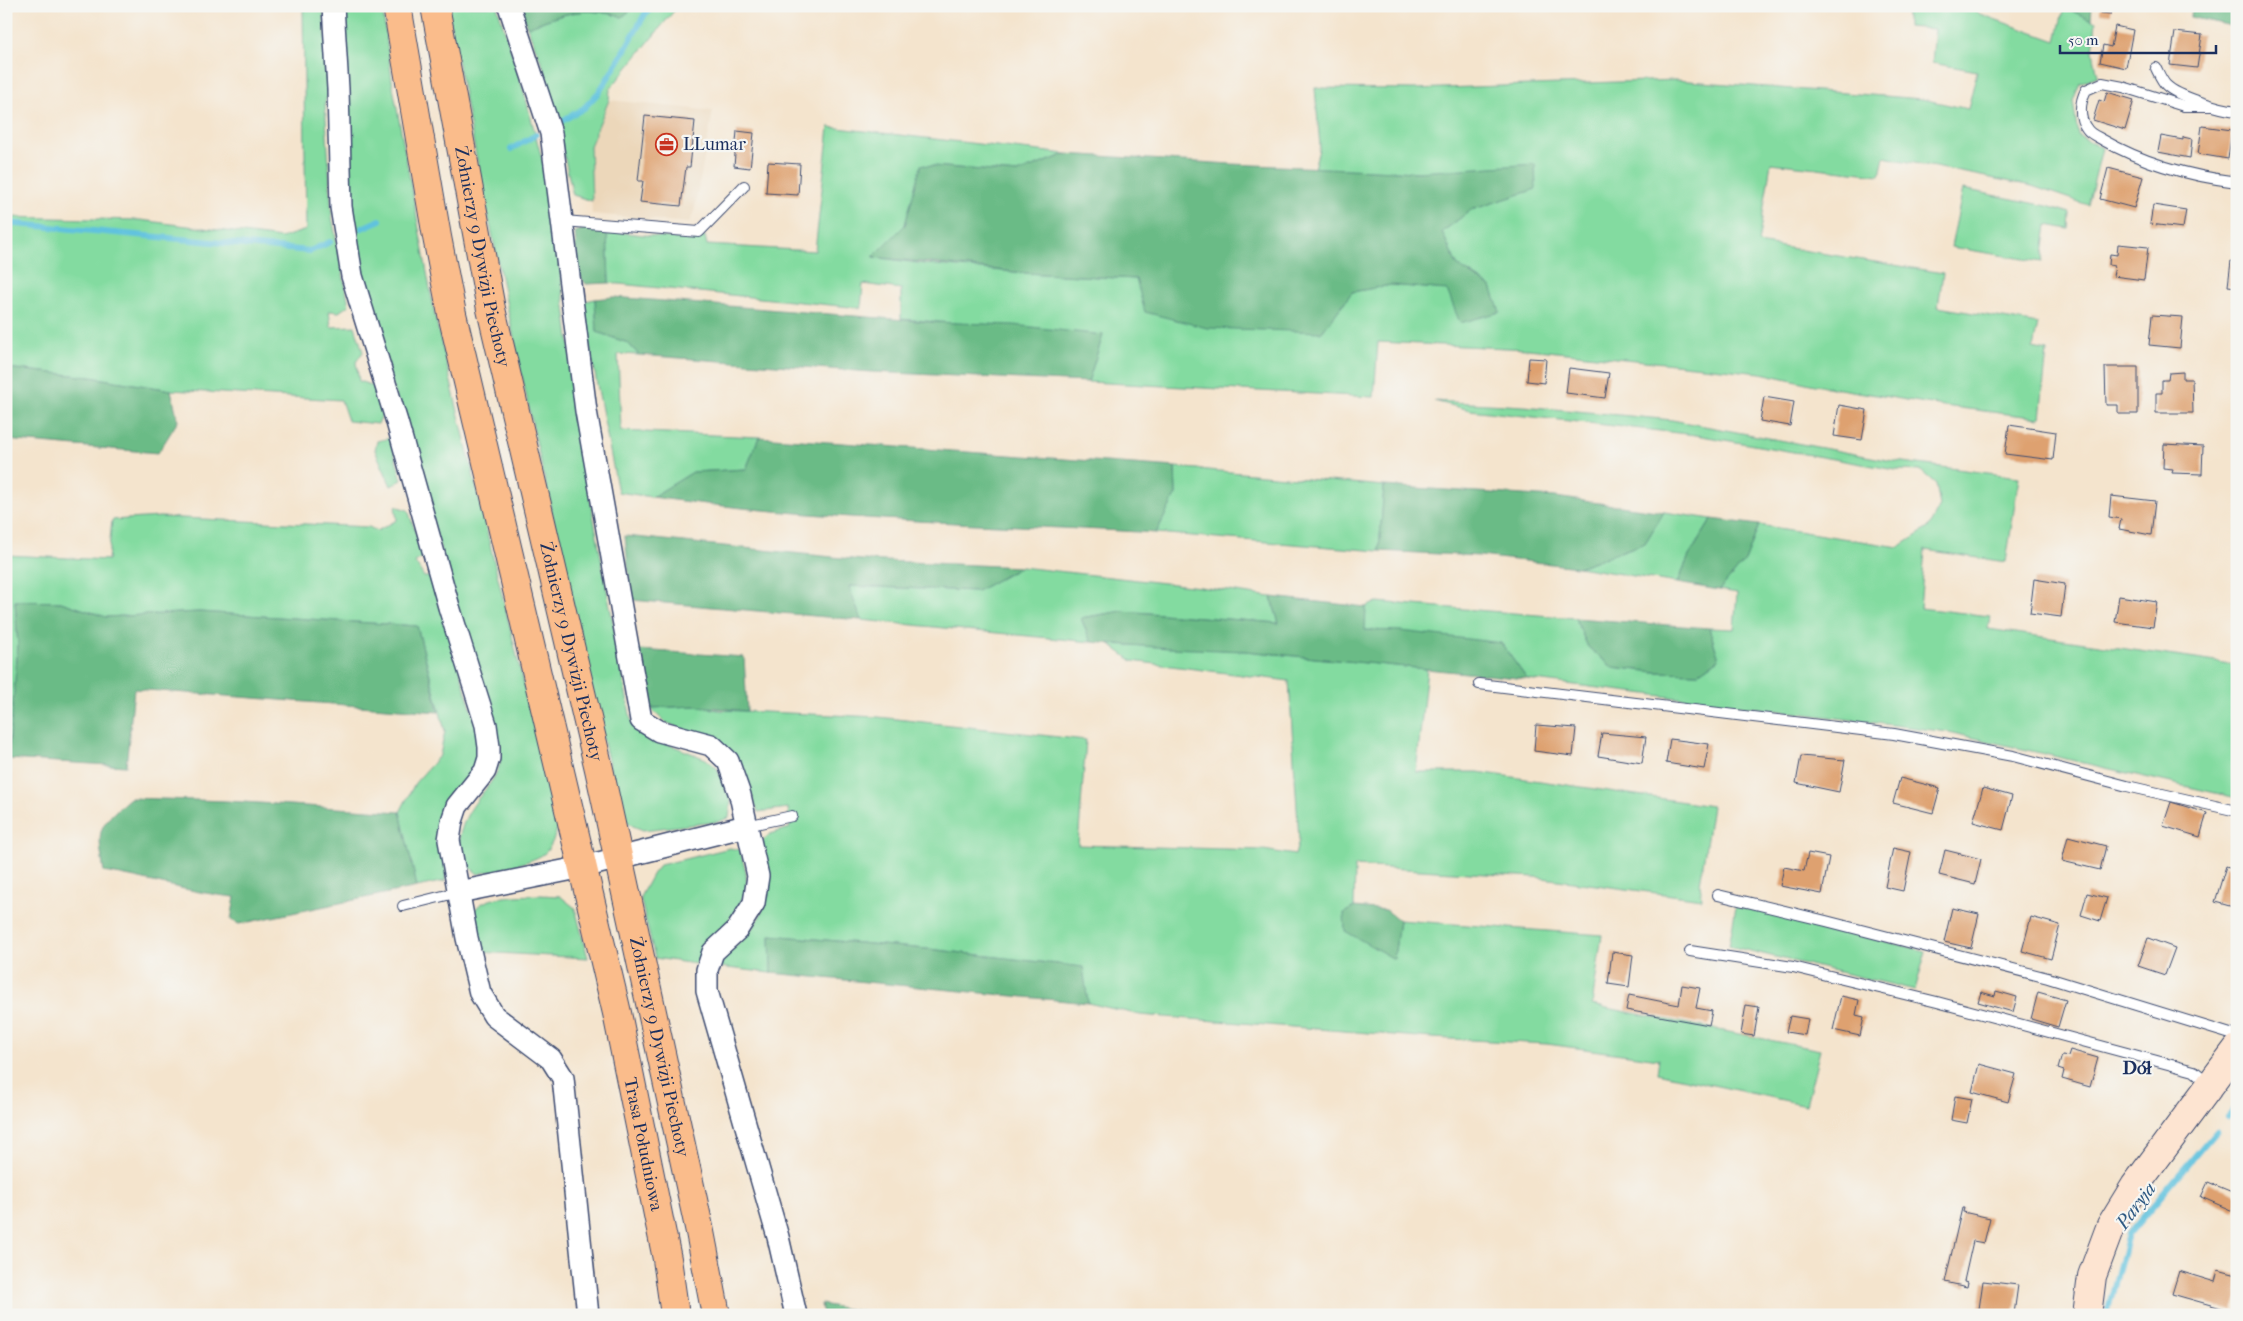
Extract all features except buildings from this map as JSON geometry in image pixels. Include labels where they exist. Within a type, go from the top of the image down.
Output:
[{"type":"highway","name":"Żołnierzy 9 Dywizji Piechoty","points":[[397,6],[430,200],[452,314],[608,975]]},
{"type":"highway","name":"Żołnierzy 9 Dywizji Piechoty","points":[[435,6],[491,308],[618,857],[714,1305]]},
{"type":"highway","name":"Trasa Południowa","points":[[608,975],[667,1259],[675,1315]]},
{"type":"street","points":[[333,6],[338,89],[341,207],[352,276],[397,422],[449,607],[486,725],[490,758],[485,771],[457,806],[449,840],[467,938],[480,993],[494,1016],[551,1059],[563,1078],[588,1315]]},
{"type":"street","points":[[509,6],[552,133],[586,411],[641,720],[659,731],[711,745],[728,761],[740,795],[758,876],[754,903],[737,930],[713,952],[707,970],[707,991],[778,1237],[796,1315]]},
{"type":"street","points":[[459,892],[583,867],[746,826]]},
{"type":"street","points":[[2087,1315],[2092,1276],[2111,1225],[2135,1186],[2237,1049]]},
{"type":"lane","points":[[2156,68],[2167,86],[2212,106]]},
{"type":"lane","points":[[2237,111],[2212,106],[2184,106],[2123,87],[2102,83],[2086,90],[2082,98],[2081,114],[2087,130],[2140,159],[2179,173],[2237,182]]},
{"type":"lane","points":[[564,220],[699,232],[744,186]]},
{"type":"lane","points":[[1479,684],[1894,734],[2013,756],[2127,786],[2237,811]]},
{"type":"lane","points":[[746,826],[792,816]]},
{"type":"lane","points":[[403,906],[459,892]]},
{"type":"lane","points":[[1718,895],[2048,978],[2237,1036]]},
{"type":"lane","points":[[1690,951],[1794,967],[1936,1002],[2194,1072],[2211,1085]]},
{"type":"shaded area","points":[[609,100],[713,111],[694,212],[689,223],[592,214],[590,146]]},
{"type":"green space","points":[[303,6],[323,6],[330,90],[325,102],[332,217],[349,305],[339,312],[329,311],[331,327],[355,326],[363,352],[356,362],[359,381],[373,386],[382,415],[378,424],[348,421],[341,400],[171,390],[90,377],[6,368],[6,217],[140,220],[281,238],[306,230]]},
{"type":"green space","points":[[340,6],[382,6],[393,87],[435,316],[558,827],[550,846],[541,856],[514,866],[478,874],[463,862],[459,837],[469,812],[498,770],[501,758],[500,745],[363,288],[348,182]]},
{"type":"green space","points":[[447,6],[497,6],[524,92],[550,189],[588,487],[631,720],[648,736],[706,759],[717,768],[731,801],[729,818],[717,822],[643,830],[633,826],[621,817],[530,413],[487,210]]},
{"type":"green space","points":[[519,6],[636,6],[622,17],[608,13],[584,11],[563,15],[527,27]]},
{"type":"green space","points":[[636,6],[678,6],[610,89],[609,100],[590,146],[592,201],[573,195],[545,71],[527,27],[563,15],[584,11],[608,13],[622,17]]},
{"type":"green space","points":[[1907,6],[1977,6],[1977,13],[2056,41],[2064,7],[2096,22],[2093,52],[2098,76],[2080,83],[2073,101],[2078,135],[2102,148],[2088,205],[2032,186],[1884,157],[1880,175],[1771,163],[1758,243],[1943,273],[1938,307],[2038,324],[2033,348],[2047,351],[2040,418],[1944,406],[1815,385],[1761,373],[1528,349],[1378,342],[1374,397],[1088,382],[1103,335],[901,319],[901,289],[863,284],[861,308],[609,283],[607,231],[691,240],[705,236],[707,245],[815,251],[829,127],[1066,154],[1017,173],[921,165],[905,225],[873,257],[925,264],[1025,273],[1136,279],[1322,332],[1352,292],[1391,285],[1448,290],[1461,322],[1491,287],[1457,265],[1442,232],[1471,210],[1535,189],[1419,172],[1314,168],[1320,146],[1315,88],[1415,89],[1676,80],[1922,99],[1968,109],[1977,71],[1932,63],[1935,29],[1907,27]]},
{"type":"green space","points":[[2061,6],[2092,6],[2091,20],[2064,7]]},
{"type":"green space","points":[[2191,6],[2236,6],[2232,26],[2190,17]]},
{"type":"green space","points":[[1066,154],[1231,164],[1419,172],[1535,164],[1536,189],[1471,210],[1442,232],[1457,265],[1491,287],[1500,312],[1460,323],[1447,290],[1391,285],[1352,292],[1322,332],[1207,328],[1145,312],[1136,279],[1025,273],[873,257],[905,225],[921,165],[1017,173]]},
{"type":"green space","points":[[1963,189],[2047,206],[2070,213],[2069,229],[2047,225],[2042,262],[1951,247]]},
{"type":"green space","points":[[587,228],[607,231],[609,283],[586,284],[577,274],[575,232]]},
{"type":"green space","points":[[613,297],[931,322],[1013,325],[1103,335],[1088,382],[871,372],[639,355],[628,343],[597,332],[595,299]]},
{"type":"green space","points":[[595,299],[597,332],[628,343],[639,355],[618,354],[621,431],[759,437],[746,469],[693,472],[652,497],[618,492],[581,302]]},
{"type":"green space","points":[[6,368],[90,377],[171,390],[178,421],[158,453],[6,440]]},
{"type":"green space","points":[[1434,401],[1523,406],[1672,420],[1887,460],[2019,477],[2006,562],[1925,550],[1920,608],[1990,616],[1988,629],[2237,665],[2237,798],[1948,732],[1527,679],[1501,643],[1364,630],[1366,607],[1377,602],[1575,618],[1588,647],[1612,667],[1656,672],[1699,673],[1719,659],[1709,628],[1734,629],[1737,593],[1719,590],[1745,561],[1759,525],[1899,547],[1928,528],[1940,506],[1936,484],[1921,471],[1896,470],[1696,435],[1470,410]]},
{"type":"green space","points":[[759,437],[1175,467],[1176,494],[1156,533],[841,516],[715,505],[652,497],[693,472],[746,469]]},
{"type":"green space","points":[[390,438],[402,480],[391,486],[375,450],[377,441]]},
{"type":"green space","points":[[1175,467],[1384,486],[1379,551],[1156,533],[1176,494]]},
{"type":"green space","points":[[1384,486],[1555,497],[1664,512],[1645,543],[1578,567],[1480,556],[1379,551]]},
{"type":"green space","points":[[395,506],[408,510],[424,557],[415,562],[424,577],[432,577],[481,742],[482,757],[448,810],[439,828],[446,869],[445,881],[417,887],[400,812],[415,783],[440,755],[445,731],[417,626],[199,612],[106,617],[61,602],[15,601],[18,646],[13,713],[6,759],[6,555],[108,560],[112,520],[160,517],[369,527],[377,531],[397,520]]},
{"type":"green space","points":[[1664,512],[1712,519],[1689,556],[1677,583],[1578,567],[1645,543]]},
{"type":"green space","points":[[1712,519],[1759,525],[1745,561],[1719,590],[1677,583],[1689,556]]},
{"type":"green space","points":[[625,536],[862,560],[1021,567],[977,591],[849,586],[861,620],[631,600]]},
{"type":"green space","points":[[1021,567],[1271,597],[1279,623],[1122,611],[1081,618],[1091,642],[861,620],[849,586],[977,591]]},
{"type":"green space","points":[[1271,597],[1366,607],[1365,630],[1401,631],[1501,643],[1527,679],[1245,651],[1091,642],[1081,618],[1122,611],[1279,623]]},
{"type":"green space","points":[[15,601],[61,602],[106,617],[199,612],[417,626],[439,712],[134,689],[126,766],[8,759],[18,646]]},
{"type":"green space","points":[[1575,618],[1709,628],[1719,659],[1699,673],[1656,672],[1612,667],[1588,647]]},
{"type":"green space","points":[[1109,644],[1245,651],[1427,669],[1416,772],[1478,772],[1712,806],[1700,884],[1702,899],[1535,877],[1355,866],[1354,907],[1344,913],[1394,958],[1399,920],[1602,935],[1592,1005],[1820,1050],[1806,1105],[1657,1073],[1659,1059],[1547,1044],[1432,1038],[1140,1015],[1088,1003],[1082,967],[937,950],[770,935],[771,973],[719,967],[727,955],[752,929],[761,914],[766,894],[766,873],[760,843],[770,834],[790,828],[788,808],[758,812],[749,789],[729,750],[665,722],[650,708],[696,706],[719,710],[878,717],[1086,740],[1078,845],[1263,850],[1295,855],[1299,840],[1289,681],[1132,661]]},
{"type":"green space","points":[[639,650],[744,657],[747,711],[696,706],[650,708],[644,689]]},
{"type":"green space","points":[[130,798],[227,801],[400,812],[417,887],[239,924],[231,920],[235,897],[104,872],[100,846],[102,830],[111,816]]},
{"type":"green space","points":[[730,848],[740,850],[746,872],[747,888],[737,910],[707,945],[696,964],[655,958],[640,897],[653,873],[660,865]]},
{"type":"green space","points":[[560,896],[575,908],[588,958],[478,952],[472,922],[473,914],[477,907],[492,899],[502,897]]},
{"type":"green space","points":[[1736,906],[1926,951],[1915,990],[1729,946]]},
{"type":"green space","points":[[1354,907],[1386,910],[1399,920],[1394,959],[1345,931],[1344,913]]},
{"type":"green space","points":[[770,935],[937,950],[1083,967],[1088,1003],[771,973]]},
{"type":"green space","points":[[821,1304],[881,1315],[823,1315]]},
{"type":"waterway","points":[[560,122],[584,108],[599,92],[645,14],[654,6]]},
{"type":"waterway","points":[[511,149],[536,135]]},
{"type":"waterway","points":[[362,228],[380,220]]},
{"type":"waterway","points":[[6,223],[310,251],[330,242]]},
{"type":"waterway","name":"Paryja","points":[[2228,1117],[2237,1107]]},
{"type":"waterway","name":"Paryja","points":[[2107,1313],[2128,1235],[2216,1131]]},
{"type":"place","name":"LLumar","points":[[667,144]]},
{"type":"district","name":"Dół","points":[[2137,1068]]}]
